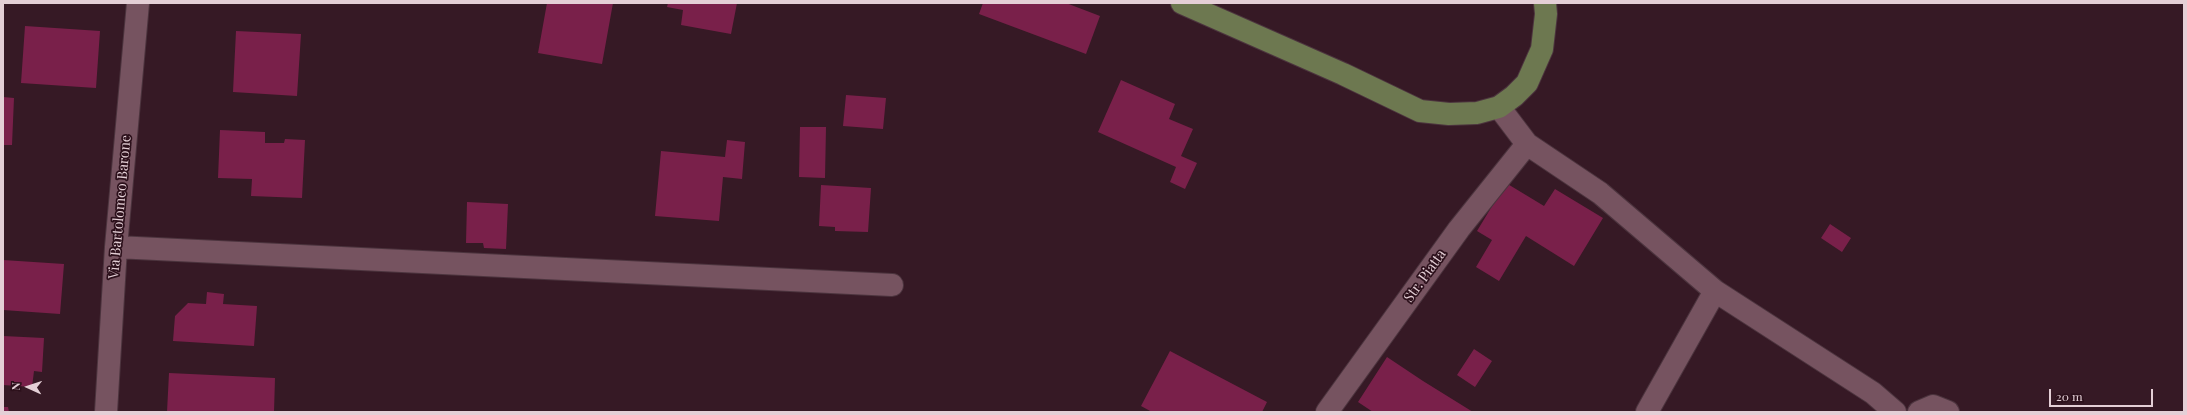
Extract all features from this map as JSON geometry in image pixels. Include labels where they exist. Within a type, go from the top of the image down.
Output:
[{"type":"main road","points":[[1182,3],[1342,74],[1420,111],[1450,114],[1477,113],[1500,107],[1527,83],[1542,49],[1546,14],[1545,3]]},
{"type":"street","name":"Via Bartolomeo Barone","points":[[106,412],[116,247],[138,3]]},
{"type":"street","points":[[1500,107],[1527,144],[1600,193],[1715,291],[1873,393],[1895,412]]},
{"type":"street","name":"Str. Piatta","points":[[1327,412],[1459,229],[1527,144]]},
{"type":"street","points":[[116,247],[892,285]]},
{"type":"street","points":[[1647,412],[1715,291]]},
{"type":"street","points":[[1919,412],[1932,406],[1948,412]]},
{"type":"building","points":[[547,3],[613,3],[602,64],[538,53]]},
{"type":"building","points":[[668,3],[737,3],[731,34],[681,25],[683,10],[667,7]]},
{"type":"building","points":[[983,3],[1066,3],[1100,16],[1086,54],[979,14]]},
{"type":"building","points":[[25,26],[100,31],[96,88],[21,83]]},
{"type":"building","points":[[236,31],[301,34],[297,96],[233,92]]},
{"type":"building","points":[[1121,80],[1175,104],[1169,119],[1193,129],[1181,156],[1197,163],[1185,189],[1170,182],[1176,167],[1098,132]]},
{"type":"building","points":[[846,95],[886,98],[883,129],[843,126]]},
{"type":"building","points":[[3,97],[14,98],[12,145],[3,145]]},
{"type":"building","points":[[800,127],[826,127],[825,178],[799,177]]},
{"type":"building","points":[[220,130],[265,132],[265,143],[284,143],[285,139],[305,140],[302,198],[251,196],[252,179],[218,178]]},
{"type":"building","points":[[727,140],[745,142],[742,179],[723,177],[719,221],[655,216],[661,151],[725,157]]},
{"type":"building","points":[[1506,183],[1544,206],[1555,189],[1603,218],[1574,266],[1526,236],[1499,281],[1476,267],[1492,240],[1477,231]]},
{"type":"building","points":[[821,185],[871,188],[868,232],[835,231],[835,227],[819,226]]},
{"type":"building","points":[[467,202],[508,204],[506,249],[484,248],[483,243],[466,243]]},
{"type":"building","points":[[1830,224],[1851,238],[1842,252],[1821,238]]},
{"type":"building","points":[[3,260],[64,264],[60,314],[3,310]]},
{"type":"building","points":[[207,292],[224,294],[223,304],[257,306],[254,346],[173,341],[175,316],[188,303],[206,304]]},
{"type":"building","points":[[3,336],[44,338],[42,372],[34,371],[32,387],[3,385]]},
{"type":"building","points":[[1474,349],[1492,361],[1475,387],[1457,375]]},
{"type":"building","points":[[1170,351],[1267,402],[1262,412],[1152,412],[1141,406]]},
{"type":"building","points":[[1387,357],[1473,412],[1373,412],[1358,402]]},
{"type":"building","points":[[169,373],[275,378],[274,412],[167,412]]},
{"type":"building","points":[[3,407],[8,407],[9,412],[3,412]]}]
